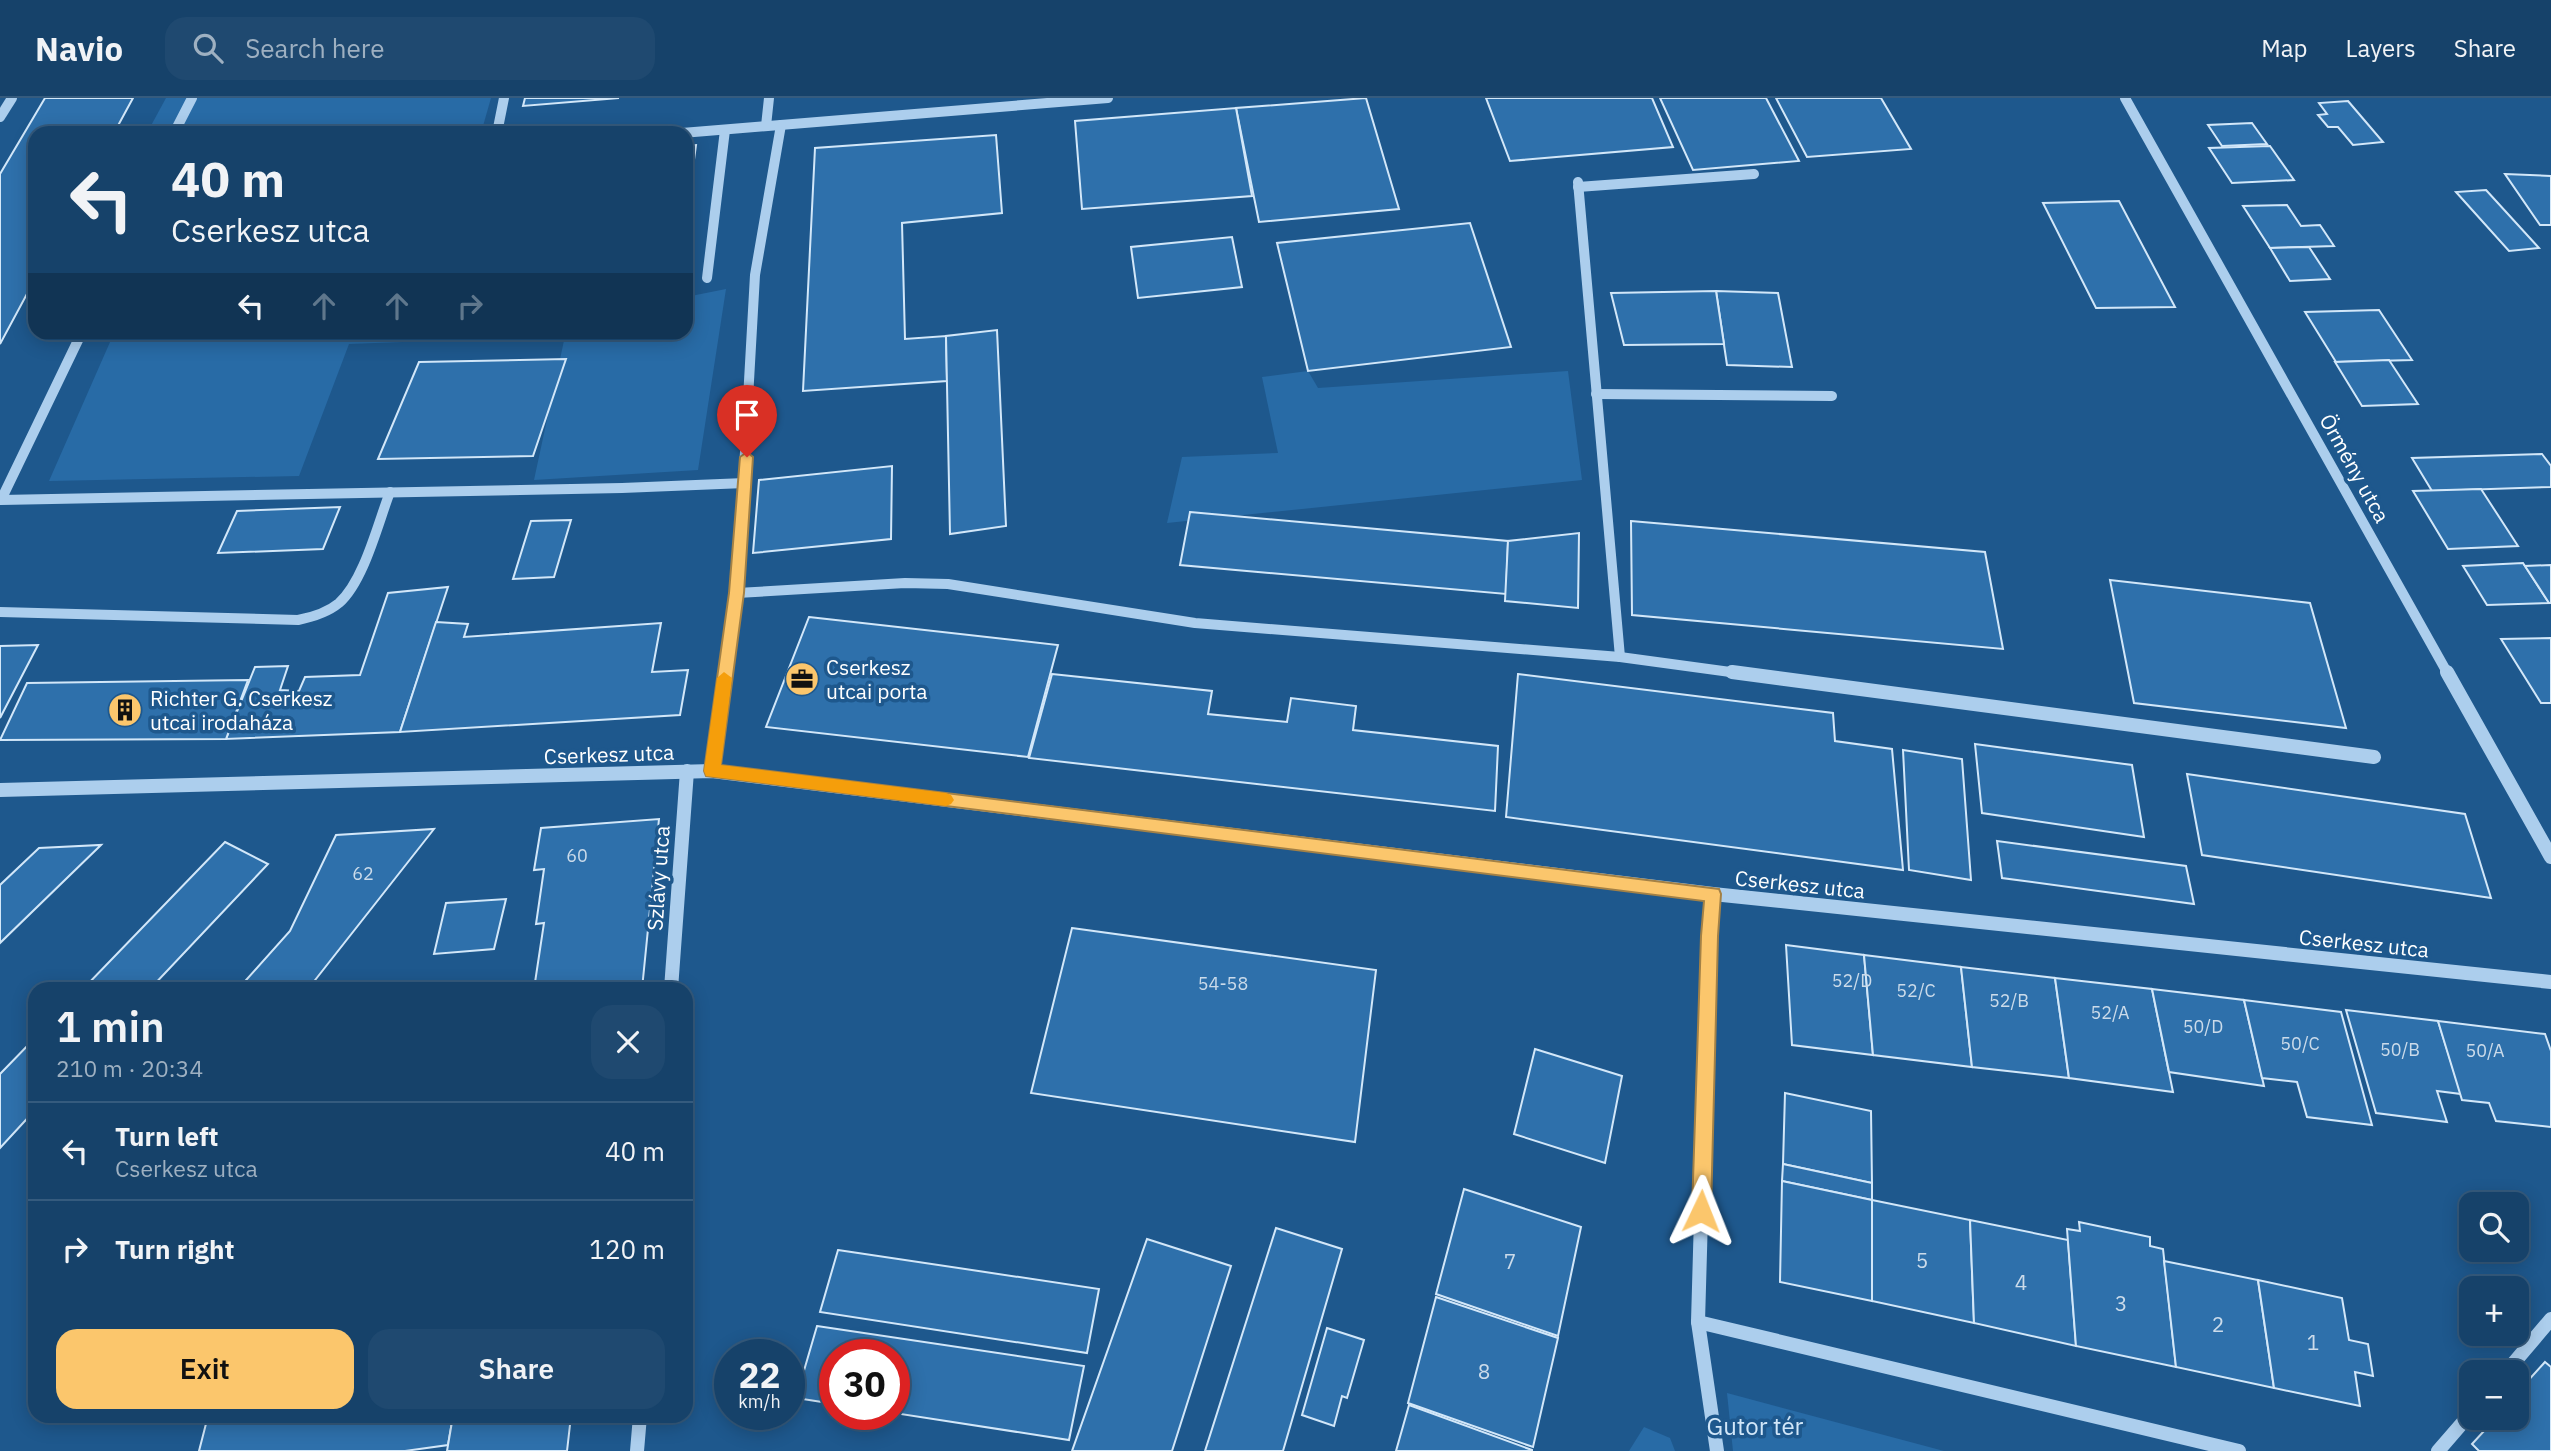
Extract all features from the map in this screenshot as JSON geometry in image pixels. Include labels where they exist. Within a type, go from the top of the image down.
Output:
[{"type":"street","points":[[0,117],[12,98]]},
{"type":"street","points":[[178,126],[192,98]]},
{"type":"street","points":[[498,126],[504,98]]},
{"type":"street","points":[[766,126],[769,98]]},
{"type":"street","points":[[693,132],[1108,98]]},
{"type":"street","name":"Örmény utca","points":[[2125,98],[2551,857]]},
{"type":"street","points":[[712,771],[737,593],[755,275],[781,125]]},
{"type":"street","points":[[707,278],[725,130]]},
{"type":"street","points":[[1620,657],[1578,184],[1754,174]]},
{"type":"street","points":[[78,340],[1,502],[745,482]]},
{"type":"street","points":[[1596,394],[1832,396]]},
{"type":"street","points":[[0,612],[298,620],[312,617],[336,605],[350,589],[390,492]]},
{"type":"street","points":[[737,593],[905,583],[948,584],[1195,623],[1620,657],[2374,757]]},
{"type":"street","name":"Szlávy utca","points":[[672,982],[687,771]]},
{"type":"street","name":"Cserkesz utca","points":[[0,790],[712,771],[1713,894],[2551,982]]},
{"type":"street","points":[[1713,894],[1709,936],[1698,1322],[1717,1451]]},
{"type":"street","points":[[2516,1360],[2551,1319]]},
{"type":"street","points":[[1698,1322],[2239,1451]]},
{"type":"street","points":[[638,1451],[640,1423]]},
{"type":"street","points":[[2438,1451],[2459,1427]]},
{"type":"green space","points":[[166,98],[491,98],[483,126],[151,126]]},
{"type":"green space","points":[[726,289],[698,470],[534,480],[564,340],[693,340],[693,296]]},
{"type":"green space","points":[[111,340],[457,340],[349,344],[299,476],[49,481]]},
{"type":"green space","points":[[1308,371],[1318,388],[1568,371],[1582,480],[1167,523],[1182,457],[1278,453],[1262,377]]},
{"type":"green space","name":"Gutor tér","points":[[1727,1393],[1944,1451],[1733,1451]]},
{"type":"green space","points":[[1644,1427],[1670,1438],[1675,1451],[1629,1451]]},
{"type":"building","points":[[45,98],[133,98],[118,126],[28,126]]},
{"type":"building","points":[[525,98],[619,98],[523,106]]},
{"type":"building","points":[[1366,98],[1399,209],[1259,222],[1236,108]]},
{"type":"building","points":[[1486,98],[1652,98],[1673,147],[1510,161]]},
{"type":"building","points":[[1660,98],[1766,98],[1799,161],[1693,170]]},
{"type":"building","points":[[1776,98],[1881,98],[1911,149],[1807,157]]},
{"type":"building","points":[[2348,101],[2383,142],[2353,145],[2338,127],[2328,127],[2318,115],[2327,114],[2319,103]]},
{"type":"building","points":[[1236,108],[1252,196],[1082,209],[1075,121]]},
{"type":"building","points":[[2252,123],[2267,144],[2222,146],[2208,125]]},
{"type":"building","points":[[28,127],[28,292],[0,344],[0,174]]},
{"type":"building","points":[[996,135],[1002,213],[902,223],[905,339],[946,336],[947,381],[803,391],[815,148]]},
{"type":"building","points":[[693,145],[696,145],[693,167]]},
{"type":"building","points":[[2270,146],[2294,180],[2232,183],[2209,148]]},
{"type":"building","points":[[2505,174],[2551,176],[2551,225],[2540,225]]},
{"type":"building","points":[[2486,190],[2539,248],[2509,251],[2456,192]]},
{"type":"building","points":[[2119,201],[2175,307],[2096,308],[2043,203]]},
{"type":"building","points":[[2287,205],[2301,226],[2320,225],[2334,246],[2270,248],[2243,206]]},
{"type":"building","points":[[1470,223],[1511,347],[1308,371],[1277,243]]},
{"type":"building","points":[[1232,237],[1242,287],[1138,298],[1131,247]]},
{"type":"building","points":[[2309,247],[2330,279],[2290,281],[2270,248]]},
{"type":"building","points":[[1716,291],[1778,293],[1792,367],[1727,365]]},
{"type":"building","points":[[1716,291],[1724,344],[1624,345],[1611,293]]},
{"type":"building","points":[[2379,310],[2412,360],[2336,362],[2305,312]]},
{"type":"building","points":[[997,330],[1006,526],[950,534],[946,336]]},
{"type":"building","points":[[566,359],[533,456],[378,459],[419,362]]},
{"type":"building","points":[[2389,360],[2418,404],[2362,406],[2335,362]]},
{"type":"building","points":[[2542,454],[2551,466],[2551,487],[2432,491],[2412,458]]},
{"type":"building","points":[[892,466],[891,539],[753,553],[759,480]]},
{"type":"building","points":[[2481,489],[2518,546],[2448,549],[2413,491]]},
{"type":"building","points":[[340,507],[323,549],[218,553],[237,511]]},
{"type":"building","points":[[1190,512],[1508,541],[1506,594],[1180,565]]},
{"type":"building","points":[[571,520],[554,577],[513,579],[531,521]]},
{"type":"building","points":[[1631,521],[1985,552],[2003,649],[1632,615]]},
{"type":"building","points":[[1579,533],[1578,608],[1505,601],[1508,541]]},
{"type":"building","points":[[2523,563],[2549,603],[2487,605],[2463,566]]},
{"type":"building","points":[[2551,565],[2551,603],[2549,603],[2525,566]]},
{"type":"building","points":[[2110,580],[2310,603],[2346,728],[2134,703]]},
{"type":"building","points":[[448,587],[400,732],[226,739],[255,667],[288,666],[280,690],[299,691],[305,677],[360,675],[388,593]]},
{"type":"building","points":[[809,617],[1058,645],[1028,757],[766,727]]},
{"type":"building","points":[[436,622],[468,624],[464,637],[661,623],[652,672],[688,670],[680,715],[400,732]]},
{"type":"building","points":[[2551,638],[2551,703],[2541,703],[2501,639]]},
{"type":"building","points":[[38,645],[0,718],[0,646]]},
{"type":"building","points":[[1052,674],[1212,691],[1208,714],[1287,722],[1291,698],[1356,706],[1353,730],[1498,746],[1495,811],[1029,758]]},
{"type":"building","points":[[1518,674],[1833,713],[1835,741],[1892,749],[1903,870],[1506,817]]},
{"type":"building","name":"Richter G. Cserkesz utcai irodaháza","points":[[248,680],[226,739],[0,740],[27,683]]},
{"type":"building","points":[[1975,744],[2132,765],[2144,837],[1982,813]]},
{"type":"building","points":[[1903,750],[1962,759],[1971,880],[1909,870]]},
{"type":"building","points":[[2187,774],[2465,814],[2491,898],[2202,855]]},
{"type":"building","points":[[659,819],[643,982],[535,982],[544,923],[536,924],[544,869],[534,870],[541,828]]},
{"type":"building","points":[[434,829],[314,982],[244,982],[290,931],[336,835]]},
{"type":"building","points":[[1997,841],[2186,866],[2194,904],[2002,878]]},
{"type":"building","points":[[225,842],[268,864],[157,982],[90,982]]},
{"type":"building","points":[[101,845],[0,943],[0,885],[39,848]]},
{"type":"building","points":[[506,899],[494,949],[434,954],[446,903]]},
{"type":"building","points":[[1072,928],[1376,970],[1355,1142],[1031,1093]]},
{"type":"building","points":[[1786,945],[1864,955],[1873,1055],[1792,1045]]},
{"type":"building","points":[[1864,955],[1961,967],[1972,1067],[1873,1055]]},
{"type":"building","points":[[1961,967],[2055,978],[2069,1078],[1972,1067]]},
{"type":"building","points":[[2055,978],[2152,989],[2173,1092],[2069,1078]]},
{"type":"building","points":[[2152,989],[2244,1000],[2264,1086],[2169,1072]]},
{"type":"building","points":[[2244,1000],[2341,1012],[2372,1125],[2307,1117],[2297,1082],[2262,1078]]},
{"type":"building","points":[[2346,1010],[2438,1021],[2461,1094],[2437,1091],[2447,1122],[2376,1113]]},
{"type":"building","points":[[2438,1021],[2545,1034],[2551,1051],[2551,1127],[2496,1121],[2489,1103],[2462,1100]]},
{"type":"building","points":[[28,1045],[28,1118],[0,1148],[0,1074]]},
{"type":"building","points":[[1535,1049],[1622,1076],[1605,1163],[1514,1134]]},
{"type":"building","points":[[1785,1093],[1871,1111],[1872,1183],[1783,1164]]},
{"type":"building","points":[[1783,1164],[1872,1183],[1872,1200],[1782,1181]]},
{"type":"building","points":[[1782,1181],[1872,1200],[1872,1301],[1780,1282]]},
{"type":"building","points":[[1464,1189],[1581,1227],[1558,1336],[1436,1294]]},
{"type":"building","points":[[1872,1200],[1970,1220],[1974,1323],[1872,1301]]},
{"type":"building","points":[[1970,1220],[2068,1240],[2076,1346],[1974,1323]]},
{"type":"building","points":[[2079,1222],[2150,1237],[2150,1246],[2163,1249],[2176,1367],[2076,1346],[2067,1229],[2080,1231]]},
{"type":"building","points":[[1276,1228],[1342,1249],[1283,1451],[1205,1451]]},
{"type":"building","points":[[1147,1239],[1231,1266],[1172,1451],[1072,1451]]},
{"type":"building","points":[[838,1250],[1099,1289],[1087,1353],[820,1312]]},
{"type":"building","points":[[2164,1261],[2258,1280],[2274,1388],[2176,1367]]},
{"type":"building","points":[[2258,1280],[2342,1298],[2349,1340],[2368,1344],[2373,1376],[2355,1372],[2360,1406],[2274,1388]]},
{"type":"building","points":[[1436,1297],[1558,1338],[1533,1447],[1408,1403]]},
{"type":"building","points":[[817,1326],[904,1339],[819,1339],[819,1402],[805,1399],[805,1367]]},
{"type":"building","points":[[1327,1328],[1364,1340],[1347,1398],[1342,1396],[1334,1426],[1302,1415]]},
{"type":"building","points":[[910,1340],[1084,1366],[1069,1440],[910,1415]]},
{"type":"building","points":[[2545,1362],[2551,1367],[2551,1451],[2479,1451],[2472,1444],[2485,1430],[2529,1430],[2529,1380]]},
{"type":"building","points":[[1409,1405],[1532,1450],[1532,1451],[1396,1451]]},
{"type":"building","points":[[206,1423],[452,1423],[448,1445],[405,1451],[199,1451]]},
{"type":"building","points":[[452,1423],[570,1423],[567,1451],[447,1451]]},
{"type":"slow traffic","points":[[724,678],[712,771],[946,800]]},
{"type":"place","name":"Cserkesz utcai porta","points":[[802,679]]},
{"type":"place","name":"Richter G. Cserkesz utcai irodaháza","points":[[125,710]]},
{"type":"route","points":[[747,457],[737,593],[712,771],[1713,894],[1709,936],[1701,1211]]}]
